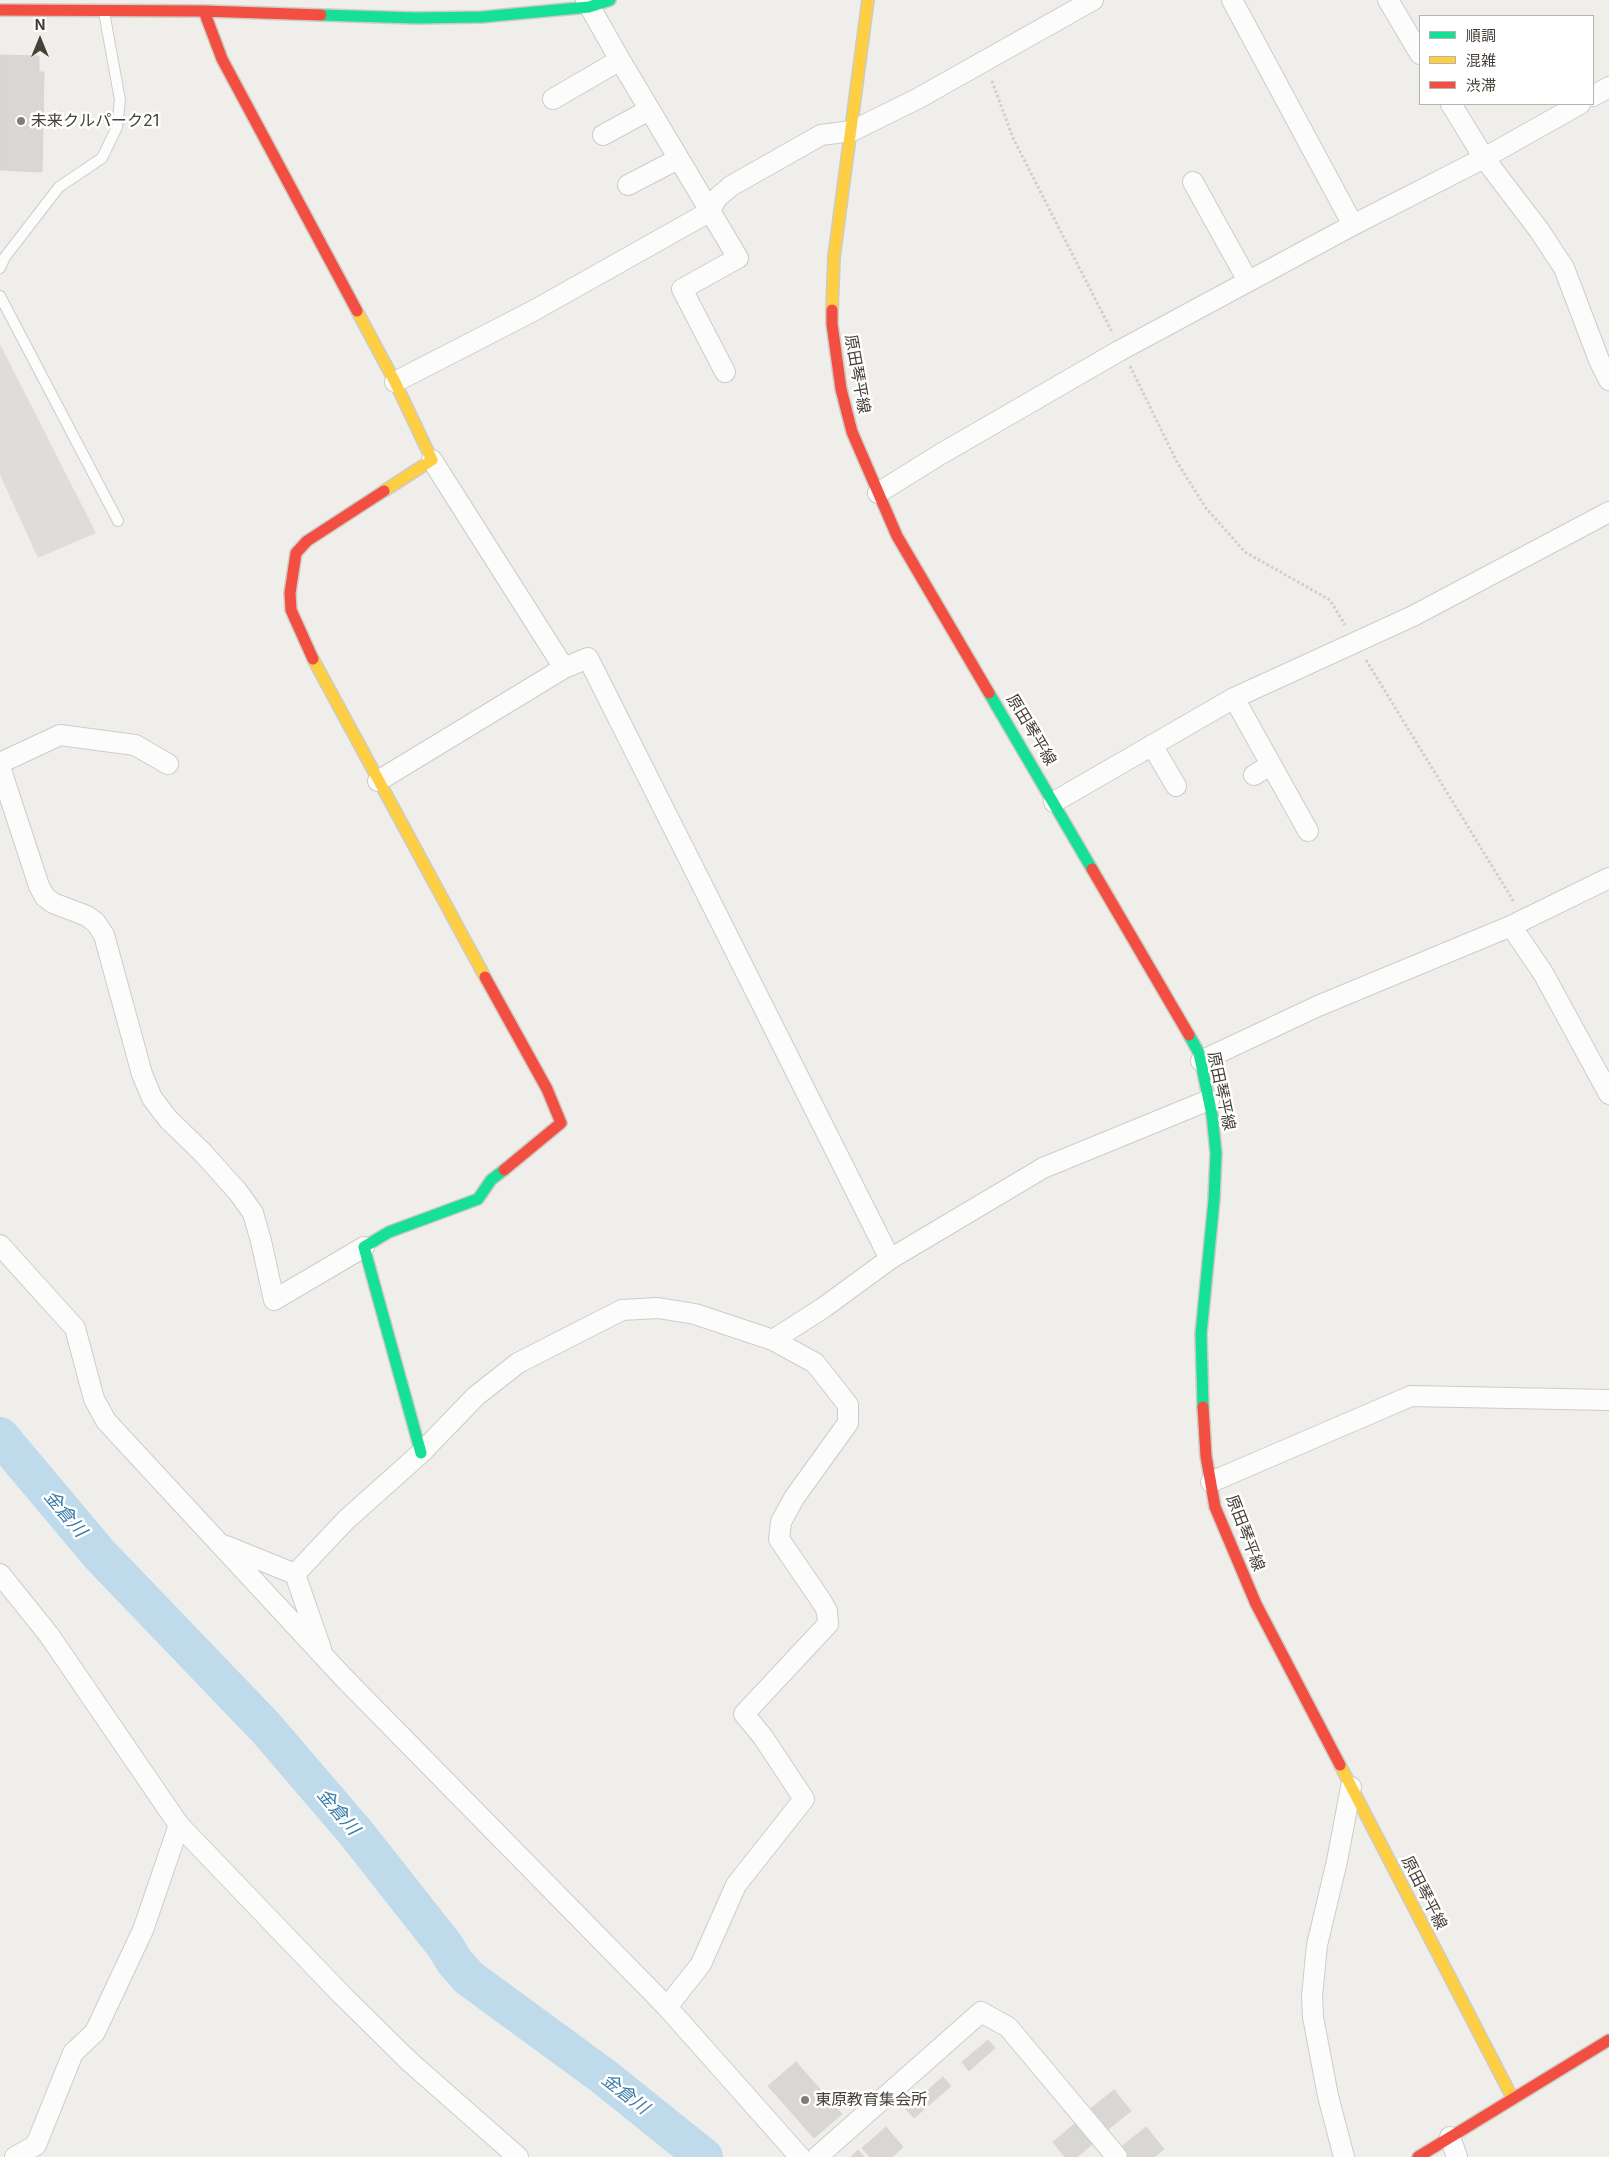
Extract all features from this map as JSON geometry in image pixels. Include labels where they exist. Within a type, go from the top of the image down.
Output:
[{"type":"street","points":[[0,10],[108,7],[195,8],[416,18],[482,17],[610,0]]},
{"type":"street","name":"原田琴平線","points":[[868,0],[834,257],[832,324],[841,389],[852,432],[897,536],[1054,802],[1198,1053],[1209,1100],[1216,1153],[1214,1200],[1201,1334],[1200,1380],[1206,1456],[1215,1507],[1256,1604],[1513,2099]]},
{"type":"street","points":[[395,382],[532,311],[709,212],[717,198],[731,186],[821,135],[852,131],[984,61],[1093,0]]},
{"type":"street","points":[[1232,0],[1353,225]]},
{"type":"street","points":[[1388,0],[1419,52]]},
{"type":"street","points":[[588,3],[649,110],[738,258],[682,289],[725,372]]},
{"type":"street","points":[[195,8],[395,382],[432,460],[564,668]]},
{"type":"street","points":[[553,99],[620,60]]},
{"type":"street","points":[[1594,95],[1609,87]]},
{"type":"street","points":[[1452,105],[1484,158],[1539,230],[1564,268],[1599,360],[1609,380]]},
{"type":"street","points":[[878,493],[939,455],[1121,350],[1353,225],[1484,158],[1578,105]]},
{"type":"street","points":[[603,135],[649,110]]},
{"type":"street","points":[[628,185],[678,159]]},
{"type":"street","points":[[1193,182],[1248,282]]},
{"type":"street","points":[[0,767],[39,886],[45,897],[53,903],[87,916],[96,923],[104,935],[142,1074],[152,1098],[168,1119],[203,1153],[238,1192],[253,1213],[274,1300],[389,1232],[478,1199],[491,1180],[561,1123],[547,1089],[378,781],[300,634],[291,610],[290,593],[293,564],[296,553],[306,541],[432,460]]},
{"type":"street","points":[[1054,802],[1234,698],[1413,616],[1609,512]]},
{"type":"street","points":[[378,781],[564,668],[588,658],[890,1259]]},
{"type":"street","points":[[1234,698],[1308,831]]},
{"type":"street","points":[[0,763],[60,735],[135,745],[168,764]]},
{"type":"street","points":[[1152,745],[1176,786]]},
{"type":"street","points":[[1254,775],[1272,765]]},
{"type":"street","points":[[1200,1061],[1318,1006],[1518,923],[1609,878]]},
{"type":"street","points":[[1518,923],[1609,1094]]},
{"type":"street","points":[[773,1340],[823,1308],[890,1259],[1043,1168],[1209,1100]]},
{"type":"street","points":[[0,1245],[74,1328],[94,1398],[106,1421],[323,1656],[667,2007],[800,2157]]},
{"type":"street","points":[[364,1247],[421,1453]]},
{"type":"street","points":[[295,1574],[346,1520],[421,1453],[476,1396],[518,1363],[622,1310],[658,1308],[695,1314],[773,1340],[816,1363],[848,1405],[848,1423],[794,1498],[781,1522],[778,1539],[822,1602],[827,1611],[828,1624],[783,1675],[776,1677],[744,1714],[763,1738],[804,1800],[736,1885],[701,1964],[667,2007]]},
{"type":"street","points":[[1211,1482],[1411,1396],[1609,1400]]},
{"type":"street","points":[[220,1544],[295,1574],[323,1656]]},
{"type":"street","points":[[0,1574],[48,1635],[179,1825],[342,1996],[410,2062],[518,2157]]},
{"type":"street","points":[[1344,2157],[1328,2096],[1313,2017],[1312,1988],[1317,1945],[1337,1861],[1351,1787]]},
{"type":"street","points":[[15,2157],[36,2145],[73,2053],[95,2032],[144,1930],[179,1825]]},
{"type":"street","points":[[817,2157],[981,2012],[1008,2027],[1117,2157]]},
{"type":"street","points":[[1418,2157],[1609,2040]]},
{"type":"street","points":[[1450,2137],[1457,2157]]},
{"type":"lane","points":[[0,268],[5,257],[59,187],[102,158],[118,127],[120,100],[108,7]]},
{"type":"lane","points":[[0,296],[118,521]]},
{"type":"path","points":[[984,61],[1013,138],[1177,462],[1206,508],[1245,552],[1330,600],[1485,852],[1518,923]]},
{"type":"shaded area","points":[[0,344],[96,533],[38,558],[0,475]]},
{"type":"building","name":"未来クルパーク21","points":[[0,55],[39,56],[39,72],[44,72],[42,172],[0,170]]},
{"type":"building","points":[[988,2040],[995,2048],[969,2071],[962,2062]]},
{"type":"building","points":[[796,2062],[842,2114],[814,2138],[768,2086]]},
{"type":"building","points":[[943,2077],[951,2086],[914,2118],[906,2109]]},
{"type":"building","points":[[1114,2090],[1131,2111],[1106,2131],[1089,2110]]},
{"type":"building","points":[[1078,2121],[1095,2142],[1077,2157],[1065,2157],[1053,2142]]},
{"type":"building","points":[[886,2127],[903,2147],[892,2157],[870,2157],[862,2148]]},
{"type":"building","points":[[1146,2127],[1164,2149],[1154,2157],[1127,2157],[1120,2148]]},
{"type":"building","points":[[858,2150],[864,2157],[851,2157]]},
{"type":"waterway","name":"金倉川","points":[[0,1436],[100,1555],[266,1728],[356,1833],[469,1978],[603,2076],[704,2157]]},
{"type":"traffic: fast","points":[[321,15],[416,18],[482,17],[589,7],[610,0]]},
{"type":"traffic: fast","points":[[989,693],[1092,869]]},
{"type":"traffic: fast","points":[[1189,1035],[1199,1053],[1212,1115],[1216,1153],[1214,1200],[1201,1334],[1203,1407]]},
{"type":"traffic: fast","points":[[421,1453],[364,1247],[389,1232],[478,1199],[491,1180],[504,1170]]},
{"type":"traffic: slow","points":[[832,310],[834,257],[868,0]]},
{"type":"traffic: slow","points":[[357,311],[395,382],[432,460],[384,491]]},
{"type":"traffic: slow","points":[[313,659],[485,977]]},
{"type":"traffic: slow","points":[[1340,1765],[1513,2099]]},
{"type":"traffic: jam","points":[[0,10],[204,11],[321,15]]},
{"type":"traffic: jam","points":[[204,11],[222,59],[357,311]]},
{"type":"traffic: jam","points":[[832,310],[832,324],[841,389],[852,432],[897,536],[989,693]]},
{"type":"traffic: jam","points":[[313,659],[291,610],[290,593],[296,553],[307,541],[384,491]]},
{"type":"traffic: jam","points":[[1092,869],[1189,1035]]},
{"type":"traffic: jam","points":[[485,977],[547,1089],[561,1123],[504,1170]]},
{"type":"traffic: jam","points":[[1203,1407],[1206,1456],[1215,1507],[1256,1604],[1340,1765]]},
{"type":"traffic: jam","points":[[1418,2157],[1609,2040]]},
{"type":"place","name":"未来クルパーク21","points":[[21,121]]},
{"type":"place","name":"東原教育集会所","points":[[805,2100]]}]
